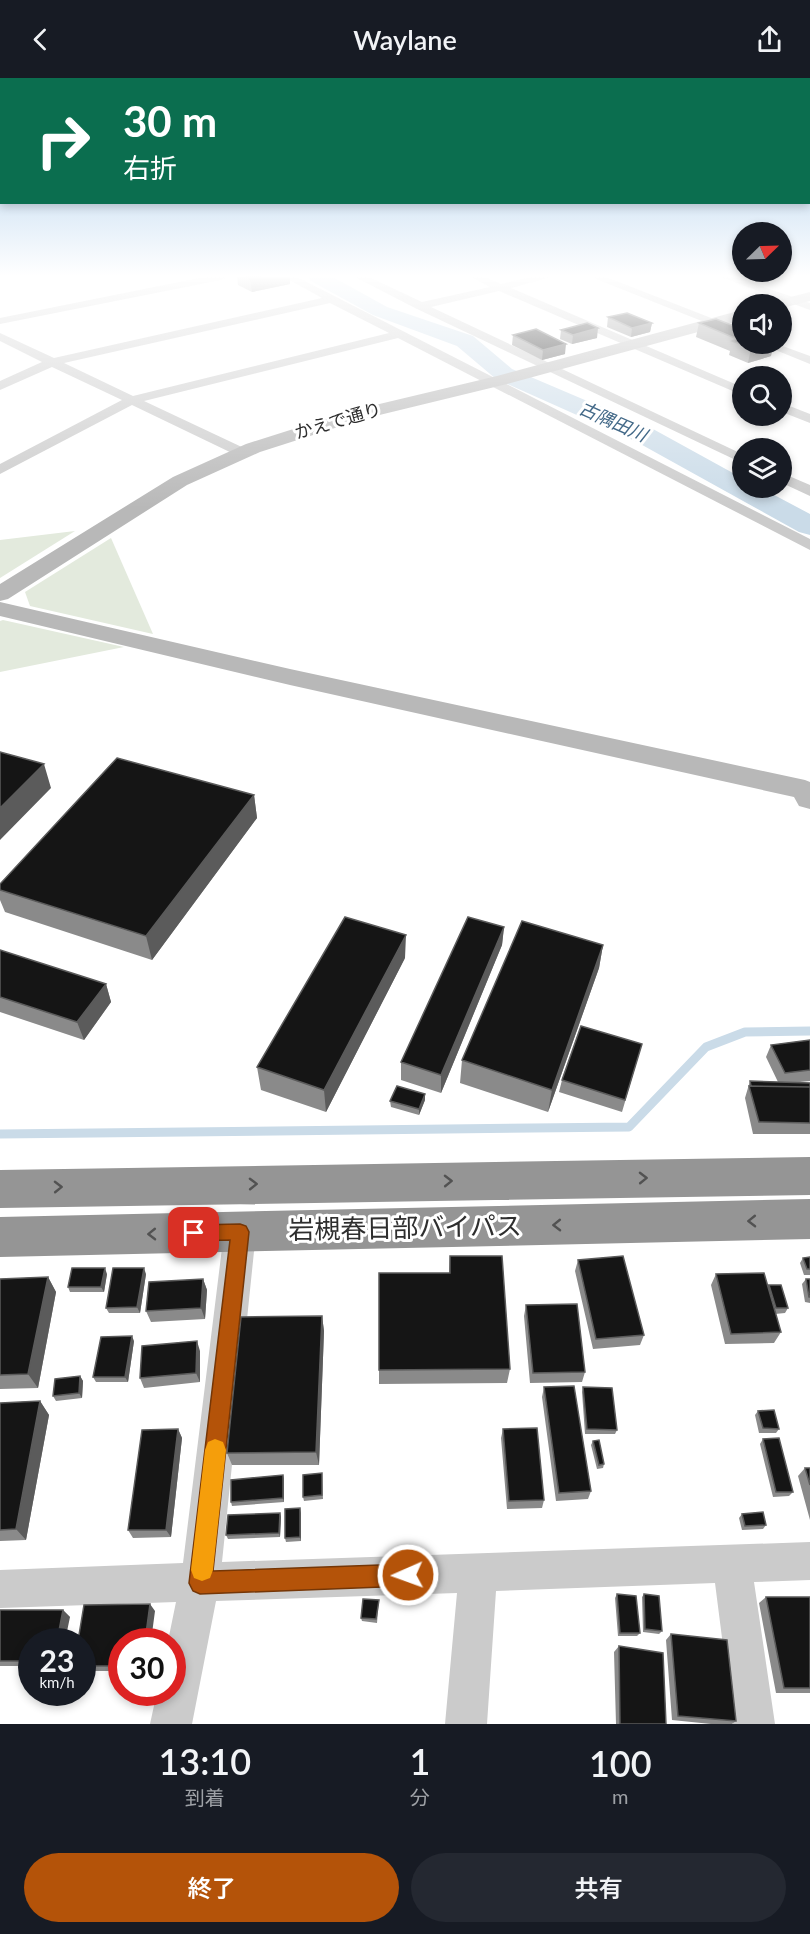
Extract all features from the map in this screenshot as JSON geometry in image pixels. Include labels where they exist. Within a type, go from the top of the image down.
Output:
[{"type":"highway","name":"岩槻春日部バイパス","points":[[0,1189],[810,1176]]},
{"type":"highway","name":"岩槻春日部バイパス","points":[[0,1237],[810,1219]]},
{"type":"street","points":[[34,354],[241,452]]},
{"type":"street","points":[[0,386],[51,362],[88,354]]},
{"type":"street","points":[[0,470],[132,400],[320,354]]},
{"type":"street","points":[[440,354],[810,545]]},
{"type":"street","points":[[517,354],[732,454]]},
{"type":"street","name":"かえで通り","points":[[0,594],[148,499],[241,452],[300,431],[357,415],[598,354]]},
{"type":"street","points":[[657,354],[732,387]]},
{"type":"street","points":[[793,354],[810,360]]},
{"type":"street","points":[[792,411],[810,419]]},
{"type":"street","points":[[792,478],[810,474]]},
{"type":"street","points":[[792,482],[810,491]]},
{"type":"street","points":[[0,609],[808,792]]},
{"type":"street","points":[[171,1724],[200,1583],[240,1232]]},
{"type":"street","points":[[0,1589],[810,1561]]},
{"type":"street","points":[[732,1564],[754,1724]]},
{"type":"street","points":[[466,1724],[478,1573]]},
{"type":"shaded area","points":[[75,531],[0,578],[0,540]]},
{"type":"shaded area","points":[[111,538],[153,634],[30,606],[25,592]]},
{"type":"shaded area","points":[[0,621],[124,647],[0,672]]},
{"type":"building","points":[[0,752],[44,764],[0,808]]},
{"type":"building","points":[[117,758],[254,795],[146,936],[0,890],[0,884]]},
{"type":"building","points":[[345,917],[406,935],[324,1090],[257,1067]]},
{"type":"building","points":[[468,917],[504,927],[441,1075],[401,1062]]},
{"type":"building","points":[[522,921],[603,945],[552,1090],[462,1060]]},
{"type":"building","points":[[0,950],[106,984],[77,1022],[0,997]]},
{"type":"building","points":[[581,1026],[642,1044],[625,1100],[562,1080]]},
{"type":"building","points":[[810,1040],[810,1070],[785,1073],[771,1045]]},
{"type":"building","points":[[750,1081],[810,1083],[810,1087],[751,1086]]},
{"type":"building","points":[[397,1086],[425,1094],[419,1109],[390,1101]]},
{"type":"building","points":[[749,1086],[810,1087],[810,1123],[759,1122]]},
{"type":"building","points":[[450,1256],[502,1256],[510,1369],[379,1370],[379,1273],[450,1273]]},
{"type":"building","points":[[623,1256],[644,1335],[596,1339],[578,1260]]},
{"type":"building","points":[[810,1257],[810,1269],[807,1269],[803,1258]]},
{"type":"building","points":[[72,1268],[105,1268],[101,1287],[68,1287]]},
{"type":"building","points":[[113,1268],[144,1268],[137,1307],[106,1308]]},
{"type":"building","points":[[764,1273],[781,1332],[731,1334],[716,1274]]},
{"type":"building","points":[[48,1277],[28,1374],[0,1375],[0,1279]]},
{"type":"building","points":[[203,1279],[201,1308],[146,1311],[149,1282]]},
{"type":"building","points":[[806,1279],[810,1279],[810,1297],[809,1297]]},
{"type":"building","points":[[769,1285],[781,1285],[788,1308],[776,1308]]},
{"type":"building","points":[[577,1304],[585,1372],[533,1373],[526,1305]]},
{"type":"building","points":[[322,1316],[316,1452],[227,1453],[241,1317]]},
{"type":"building","points":[[132,1336],[125,1377],[93,1377],[101,1337]]},
{"type":"building","points":[[197,1341],[196,1373],[140,1378],[142,1346]]},
{"type":"building","points":[[80,1376],[79,1393],[53,1396],[55,1379]]},
{"type":"building","points":[[574,1386],[591,1491],[559,1493],[544,1387]]},
{"type":"building","points":[[583,1387],[612,1388],[617,1430],[587,1429]]},
{"type":"building","points":[[40,1401],[16,1529],[0,1530],[0,1403]]},
{"type":"building","points":[[774,1410],[779,1429],[763,1428],[758,1411]]},
{"type":"building","points":[[537,1428],[544,1500],[509,1501],[503,1429]]},
{"type":"building","points":[[178,1429],[166,1530],[128,1530],[142,1430]]},
{"type":"building","points":[[779,1438],[793,1492],[776,1492],[763,1439]]},
{"type":"building","points":[[599,1440],[604,1464],[599,1465],[593,1441]]},
{"type":"building","points":[[805,1468],[810,1468],[810,1485]]},
{"type":"building","points":[[322,1473],[322,1495],[303,1497],[303,1475]]},
{"type":"building","points":[[283,1475],[283,1498],[231,1502],[231,1480]]},
{"type":"building","points":[[300,1508],[300,1537],[285,1538],[285,1509]]},
{"type":"building","points":[[763,1512],[766,1525],[745,1526],[742,1514]]},
{"type":"building","points":[[280,1513],[279,1533],[226,1535],[228,1515]]},
{"type":"building","points":[[617,1594],[636,1596],[640,1633],[620,1633]]},
{"type":"building","points":[[644,1594],[659,1596],[662,1631],[645,1629]]},
{"type":"building","points":[[766,1597],[810,1597],[810,1688],[784,1688]]},
{"type":"building","points":[[363,1599],[379,1600],[376,1619],[361,1618]]},
{"type":"building","points":[[150,1604],[147,1628],[108,1628],[108,1666],[96,1666],[96,1628],[80,1628],[84,1605]]},
{"type":"building","points":[[0,1610],[63,1610],[60,1628],[18,1628],[18,1661],[0,1661]]},
{"type":"building","points":[[671,1634],[727,1640],[736,1721],[678,1716]]},
{"type":"building","points":[[619,1646],[663,1653],[666,1724],[620,1724]]},
{"type":"waterway","name":"古隅田川","points":[[480,354],[504,374],[644,435],[810,526]]},
{"type":"waterway","points":[[0,1134],[629,1127],[706,1047],[745,1032],[810,1031]]},
{"type":"slow traffic","points":[[202,1570],[215,1450]]},
{"type":"route","points":[[194,1233],[240,1232],[200,1583],[408,1575]]}]
